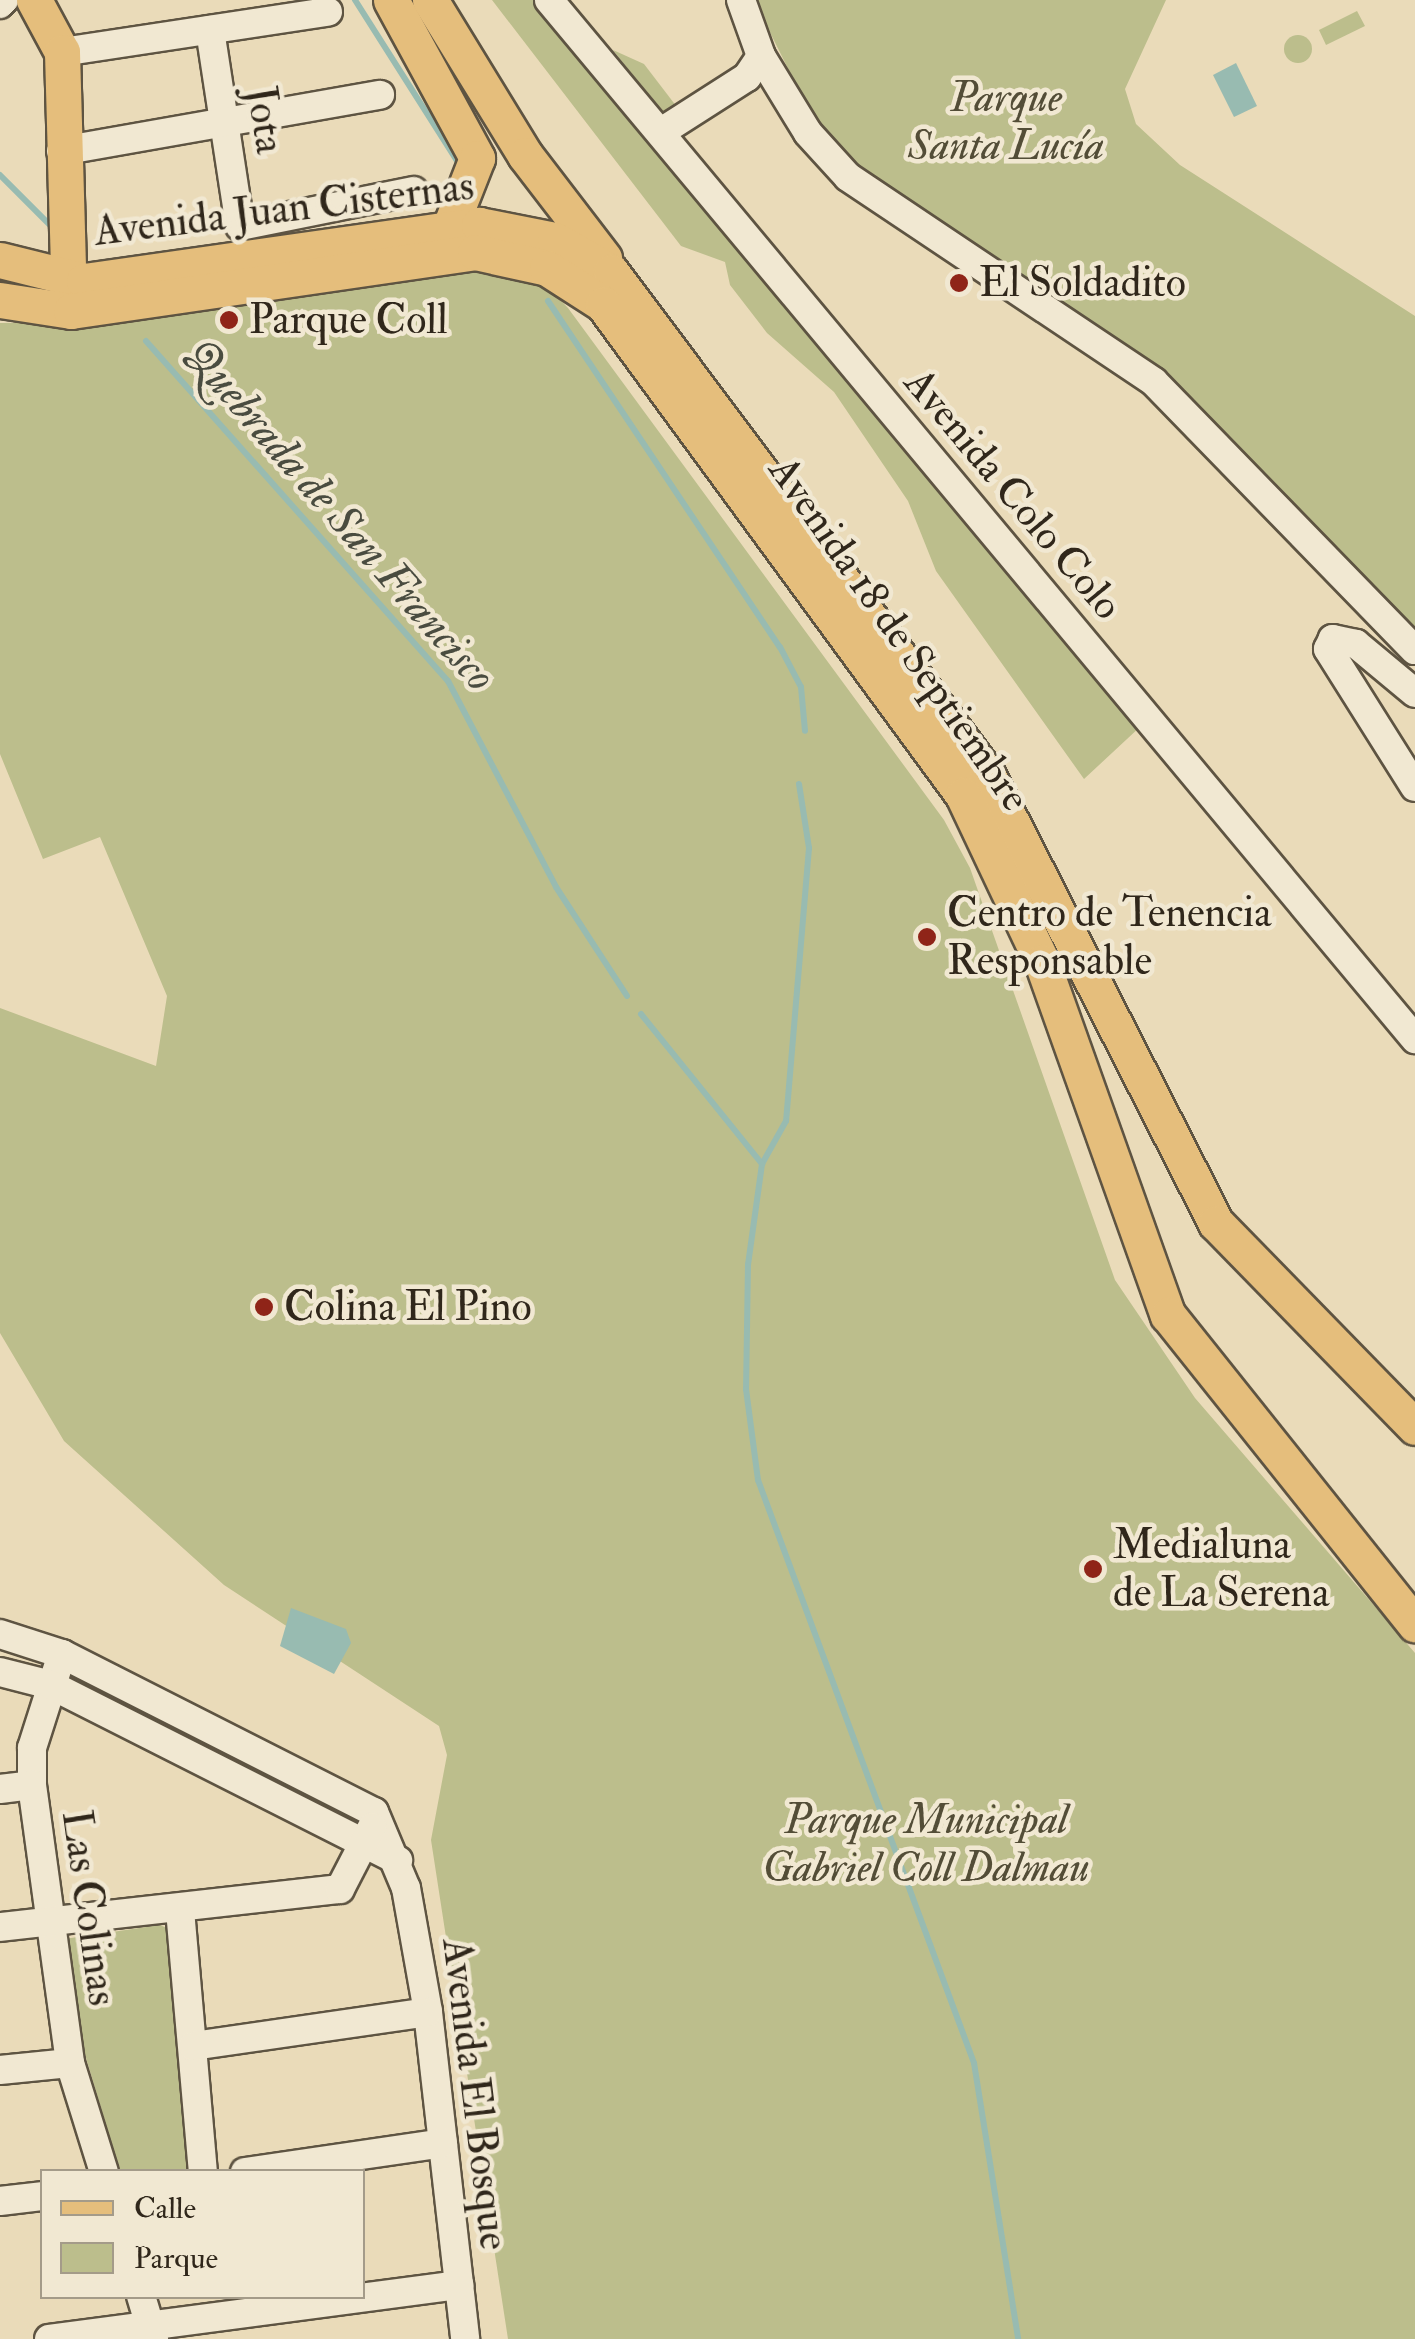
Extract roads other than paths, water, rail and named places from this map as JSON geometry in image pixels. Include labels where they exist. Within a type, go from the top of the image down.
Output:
[{"type":"main road","points":[[34,0],[62,52],[61,151],[68,296]]},
{"type":"main road","points":[[391,0],[425,56],[477,158],[450,226]]},
{"type":"main road","points":[[430,0],[525,155]]},
{"type":"main road","points":[[425,56],[525,155]]},
{"type":"main road","name":"Avenida 18 de Septiembre","points":[[525,155],[987,774],[1207,1210],[1258,1276],[1415,1428]]},
{"type":"main road","name":"Avenida Juan Cisternas","points":[[0,260],[68,296],[450,226],[540,235],[626,286]]},
{"type":"main road","name":"Avenida Juan Cisternas","points":[[0,300],[68,296],[434,254],[531,262]]},
{"type":"main road","name":"Avenida 18 de Septiembre","points":[[531,262],[589,292],[630,334],[946,769],[1018,902],[1168,1315],[1415,1624]]},
{"type":"street","name":"Avenida Colo Colo","points":[[550,0],[1415,1038]]},
{"type":"street","points":[[741,0],[761,56],[808,134],[848,177],[1154,382],[1415,650]]},
{"type":"street","points":[[62,52],[328,12]]},
{"type":"street","name":"Jota","points":[[210,30],[240,226],[413,191]]},
{"type":"street","points":[[661,132],[747,77],[761,56]]},
{"type":"street","points":[[61,151],[380,95]]},
{"type":"street","points":[[1415,693],[1356,644],[1333,638],[1328,649],[1415,787]]},
{"type":"street","points":[[0,1634],[62,1654],[374,1812],[340,1889],[180,1910],[0,1927]]},
{"type":"street","name":"Las Colinas","points":[[62,1654],[51,1685],[32,1786],[47,1922],[70,2063],[103,2169]]},
{"type":"street","points":[[0,1672],[51,1685],[398,1860]]},
{"type":"street","points":[[0,1789],[32,1786]]},
{"type":"street","name":"Avenida El Bosque","points":[[374,1812],[398,1860],[428,2012],[466,2339]]},
{"type":"street","points":[[180,1910],[203,2169]]},
{"type":"street","points":[[192,2046],[428,2012]]},
{"type":"street","points":[[0,2070],[70,2063]]},
{"type":"street","points":[[265,2169],[443,2142]]},
{"type":"street","points":[[0,2201],[40,2196]]},
{"type":"street","points":[[49,2339],[152,2333],[459,2285]]},
{"type":"street","points":[[142,2299],[152,2333]]},
{"type":"water","points":[[1236,63],[1257,106],[1234,117],[1213,75]]},
{"type":"water","points":[[291,1608],[346,1629],[351,1643],[334,1674],[280,1646]]},
{"type":"waterway","name":"Quebrada de San Francisco","points":[[355,0],[459,164]]},
{"type":"waterway","name":"Quebrada de San Francisco","points":[[0,175],[53,228]]},
{"type":"waterway","name":"Quebrada de San Francisco","points":[[548,301],[780,647],[801,687],[805,731]]},
{"type":"waterway","name":"Quebrada de San Francisco","points":[[146,341],[448,681],[556,887],[627,996]]},
{"type":"waterway","name":"Quebrada de San Francisco","points":[[799,784],[809,848],[786,1121],[762,1164],[748,1265],[746,1389],[758,1480],[974,2063],[1018,2339]]},
{"type":"waterway","name":"Quebrada de San Francisco","points":[[641,1014],[762,1164]]},
{"type":"place","name":"El Soldadito","points":[[959,283]]},
{"type":"place","name":"Parque Coll","points":[[229,320]]},
{"type":"place","name":"Centro de Tenencia Responsable","points":[[927,937]]},
{"type":"place","name":"Colina El Pino","points":[[264,1307]]},
{"type":"place","name":"Medialuna de La Serena","points":[[1093,1569]]},
{"type":"park label","name":"Parque Santa Lucía","points":[[1006,122]]},
{"type":"park label","name":"Parque Municipal Gabriel Coll Dalmau","points":[[926,1844]]}]
